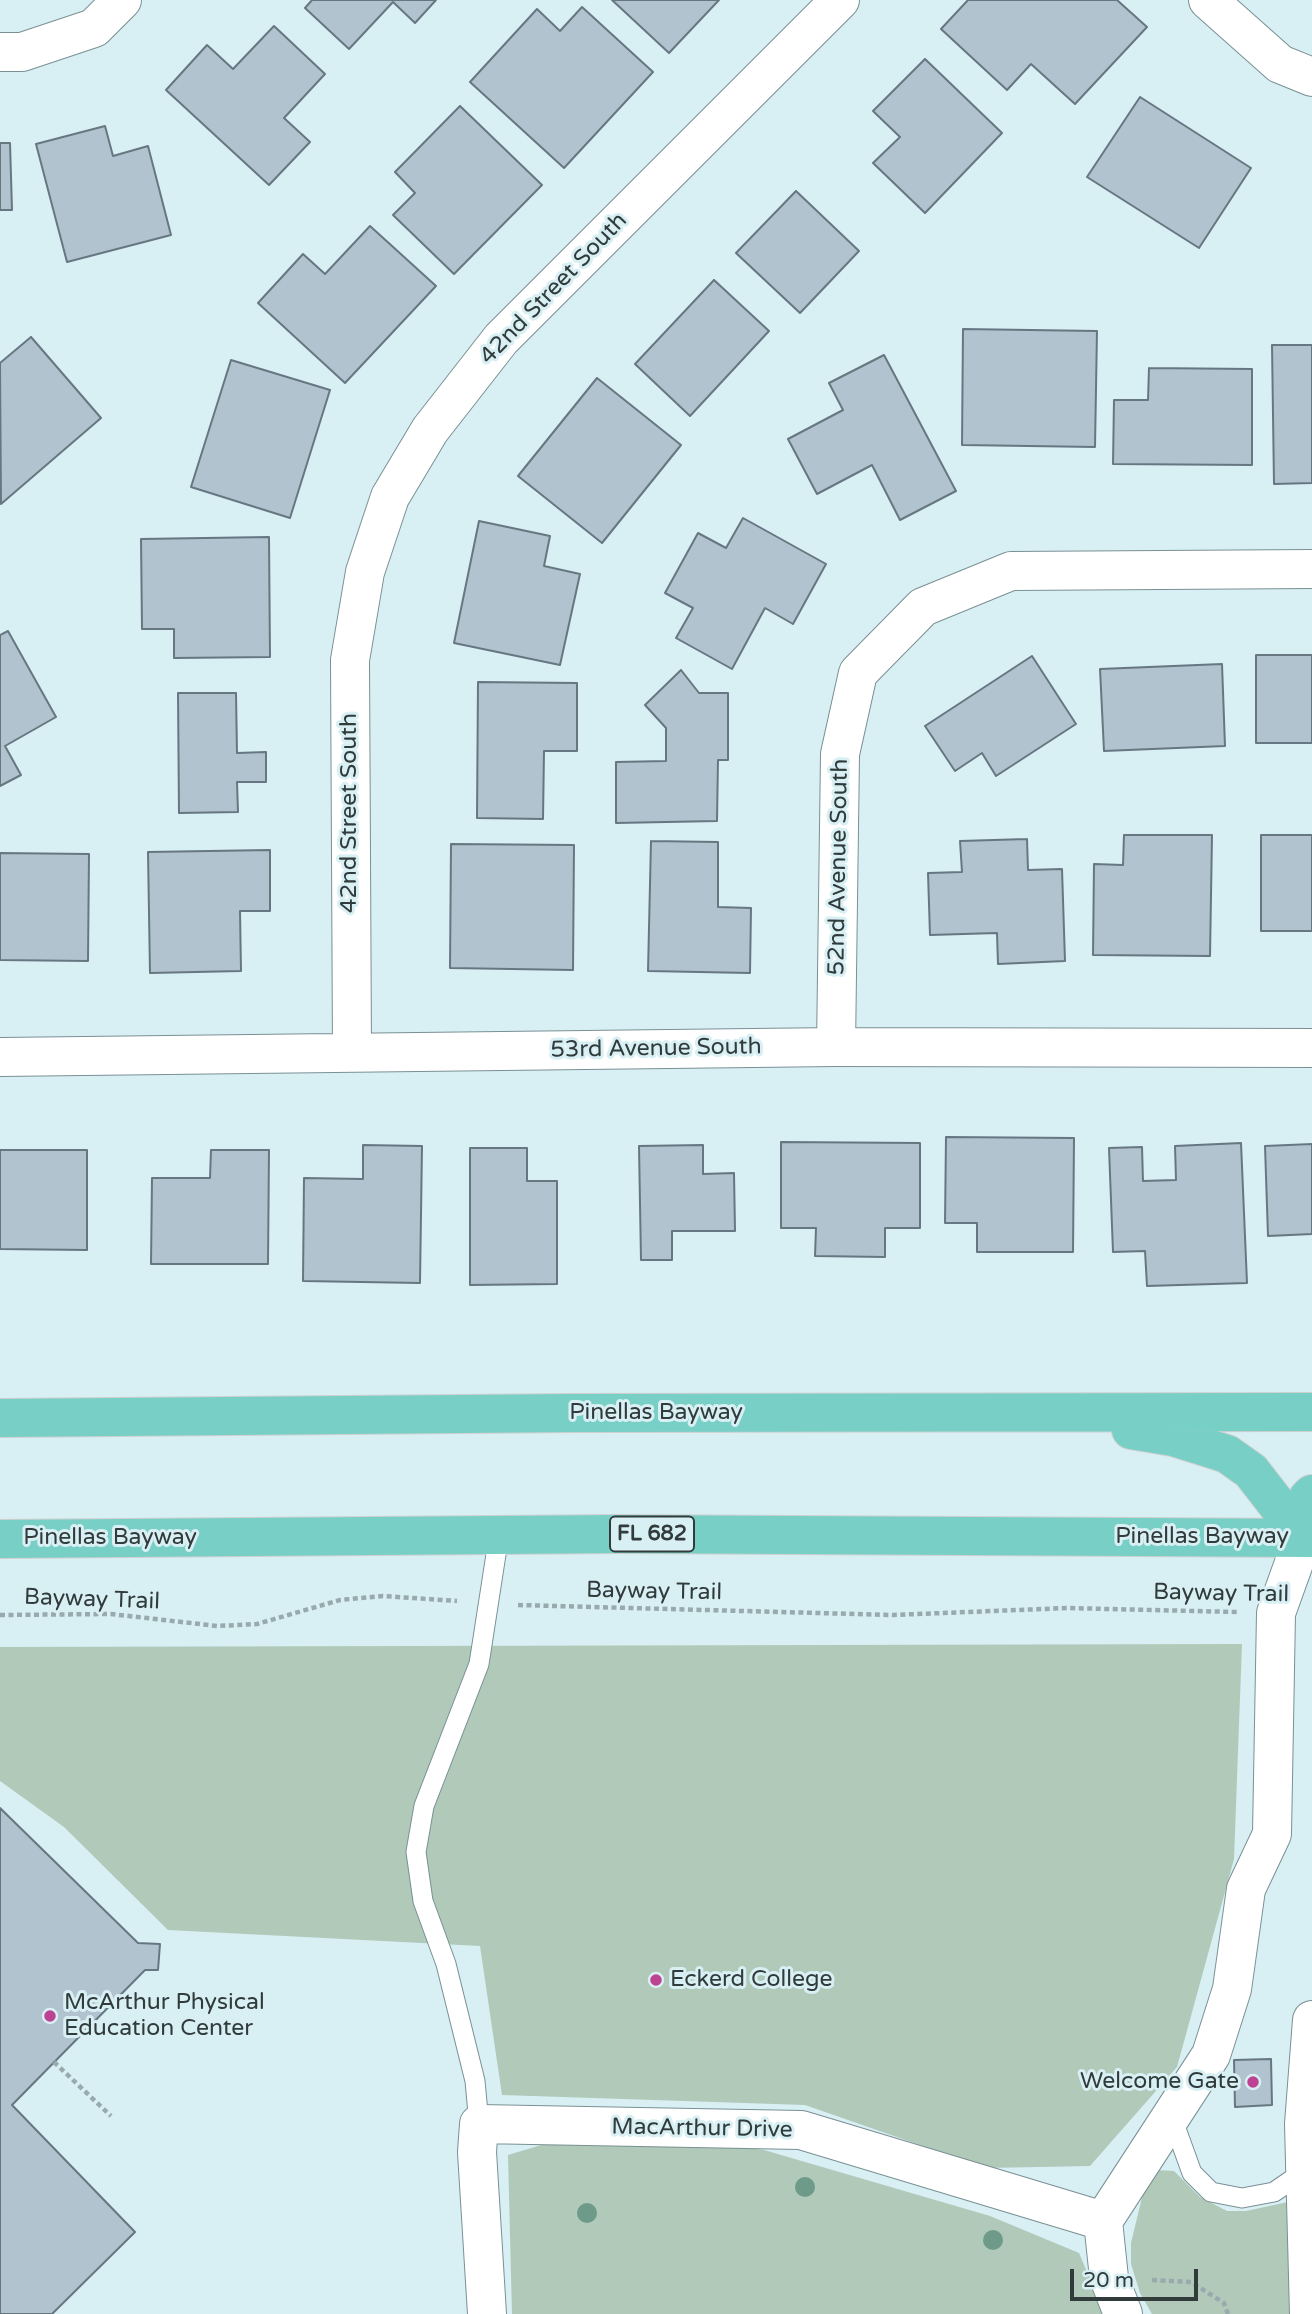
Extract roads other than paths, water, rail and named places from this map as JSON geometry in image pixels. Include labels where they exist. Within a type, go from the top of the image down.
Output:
[{"type":"main road","name":"Pinellas Bayway","points":[[0,1418],[1312,1412]]},
{"type":"main road","points":[[1028,1413],[1173,1437],[1227,1454],[1251,1471],[1308,1538]]},
{"type":"main road","points":[[1308,1538],[1308,1499],[1312,1494]]},
{"type":"main road","name":"Pinellas Bayway","points":[[0,1539],[499,1535],[1308,1538]]},
{"type":"street","points":[[0,52],[22,52],[94,28],[122,0]]},
{"type":"street","name":"42nd Street South","points":[[352,1052],[350,660],[365,572],[390,497],[430,430],[501,339],[840,0]]},
{"type":"street","points":[[1208,0],[1280,64],[1312,77]]},
{"type":"street","name":"52nd Avenue South","points":[[836,1047],[839,754],[858,673],[923,607],[1011,571],[1312,569]]},
{"type":"street","name":"53rd Avenue South","points":[[0,1056],[836,1047],[1312,1048]]},
{"type":"street","points":[[1308,1538],[1312,1574]]},
{"type":"street","points":[[1123,2314],[1109,2278],[1103,2221],[1211,2055],[1233,1989],[1246,1889],[1272,1834],[1276,1613],[1308,1538]]},
{"type":"street","points":[[1309,2314],[1304,2124],[1312,2020]]},
{"type":"street","points":[[478,2124],[477,2152],[487,2314]]},
{"type":"street","name":"MacArthur Drive","points":[[478,2124],[801,2130],[1103,2221]]},
{"type":"lane","points":[[478,2124],[475,2081],[446,1964],[424,1901],[416,1852],[424,1806],[479,1664],[499,1535]]},
{"type":"lane","points":[[1171,2114],[1192,2173],[1211,2192],[1242,2198],[1274,2192],[1306,2170]]},
{"type":"place","name":"Eckerd College","points":[[656,1980]]},
{"type":"place","name":"McArthur Physical Education Center","points":[[50,2016]]},
{"type":"place","name":"Welcome Gate","points":[[1253,2082]]}]
